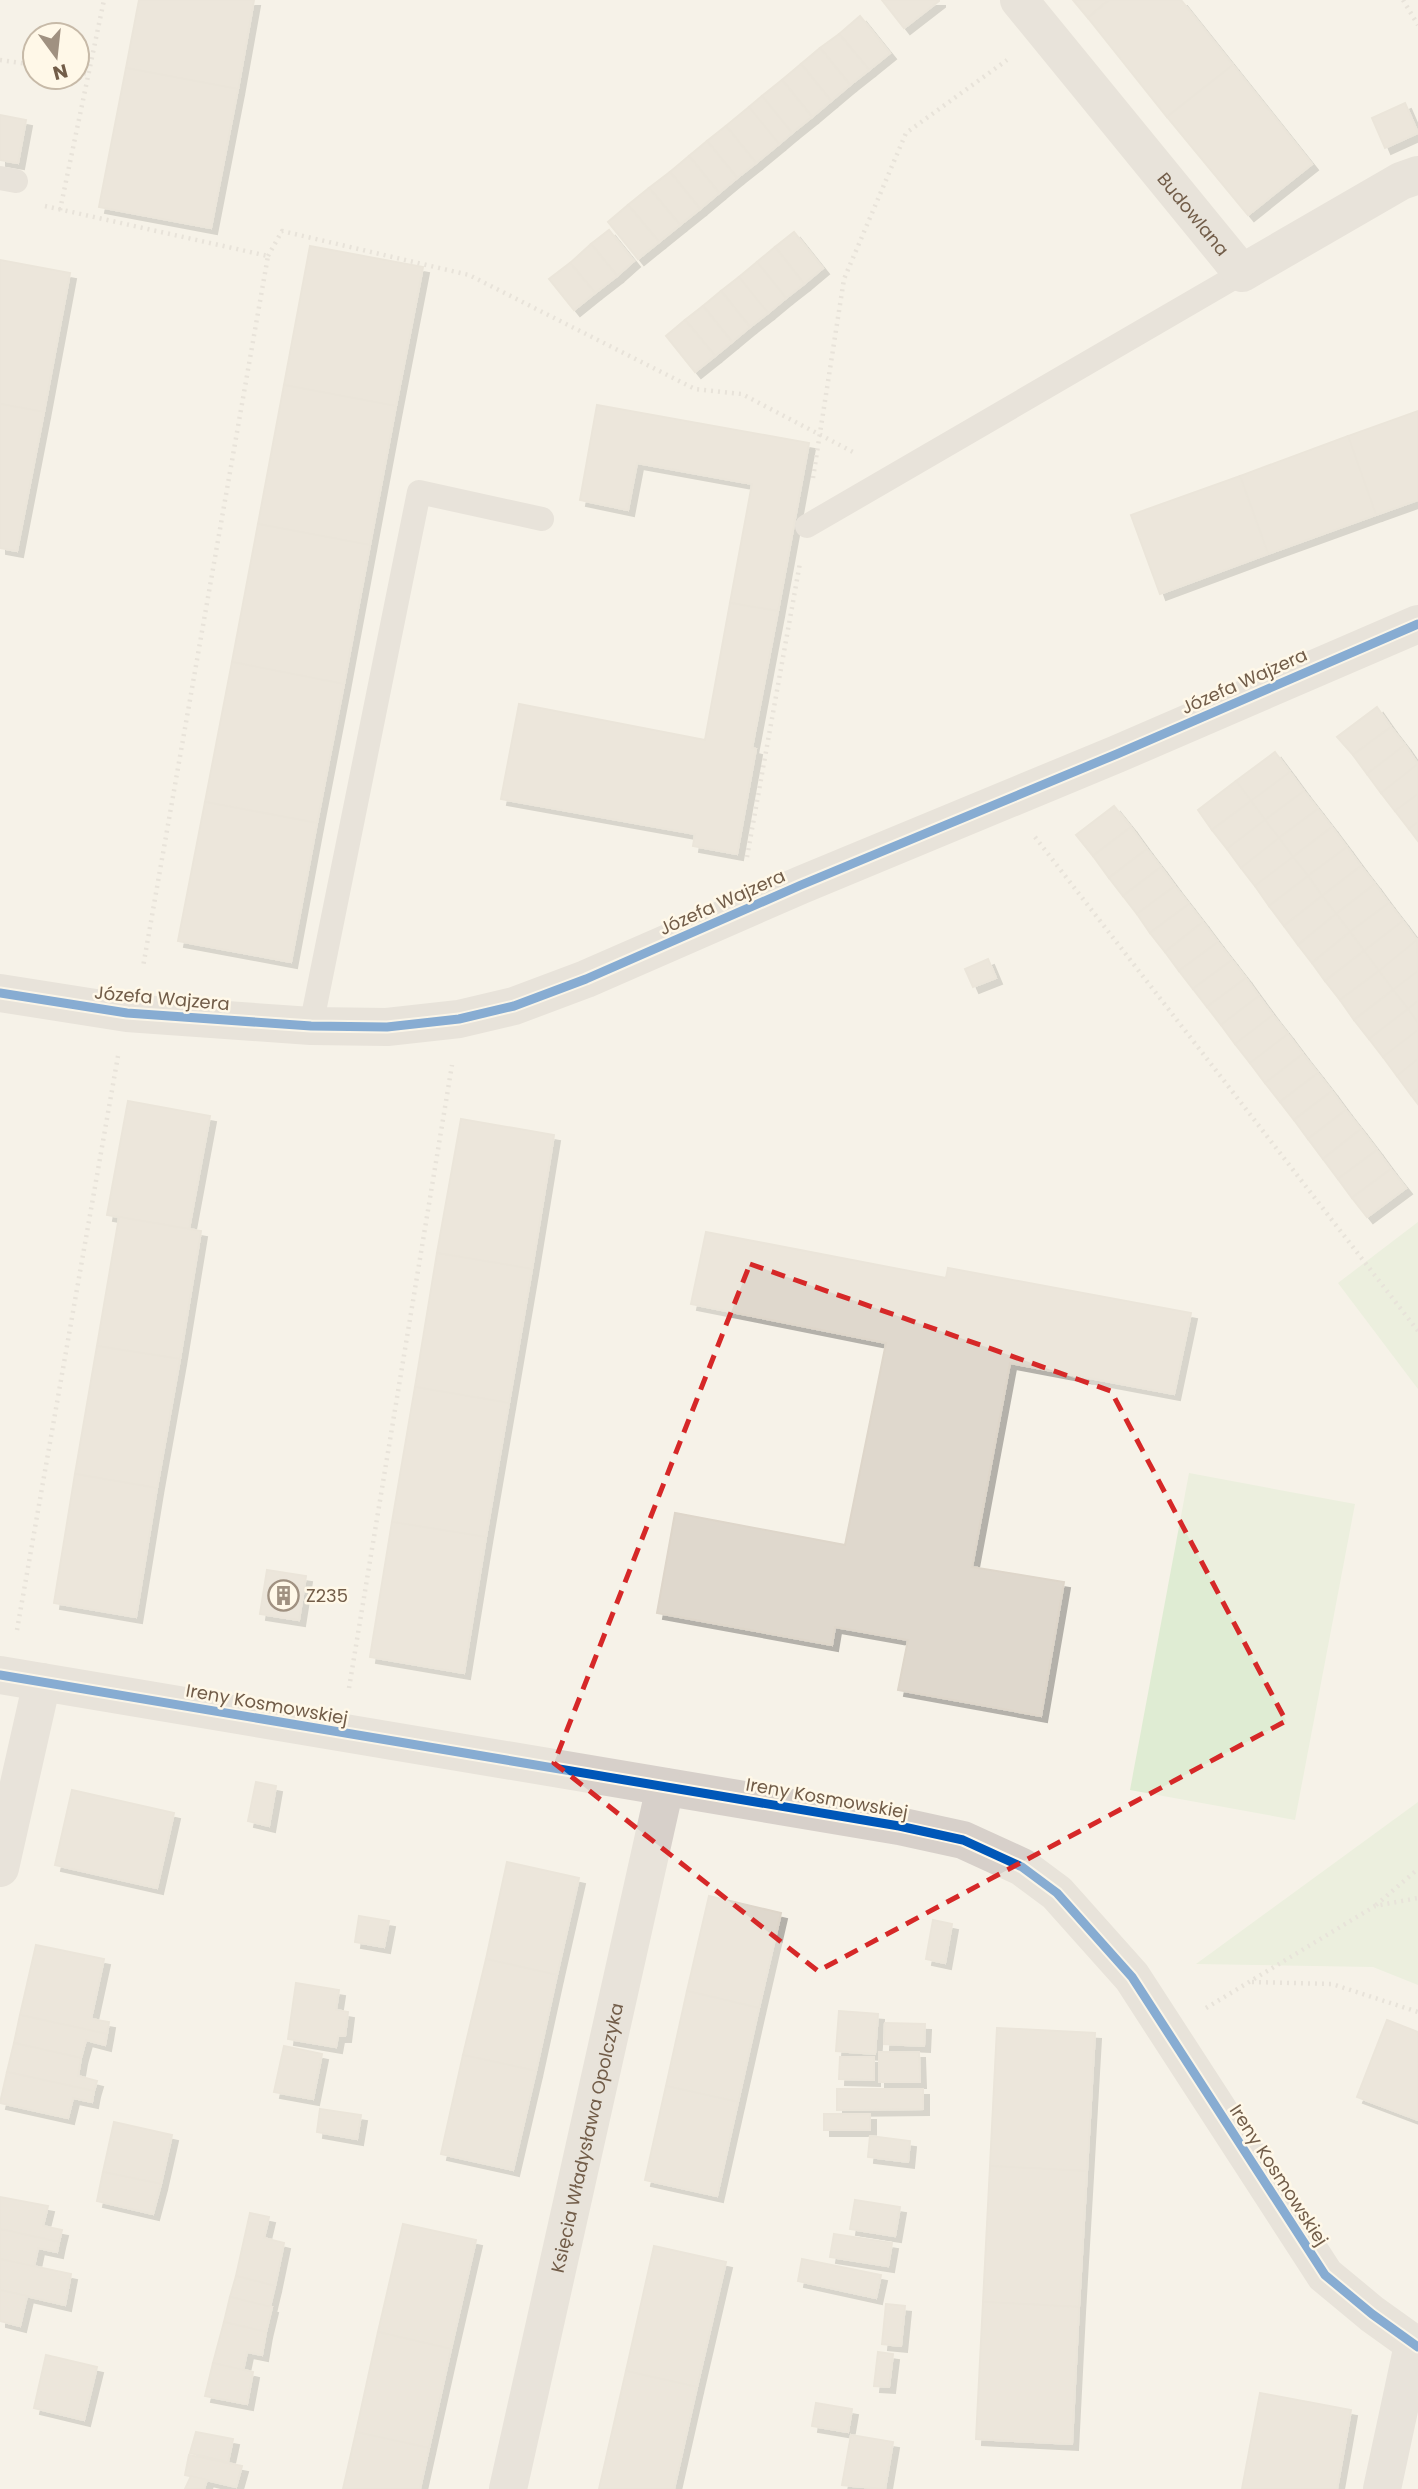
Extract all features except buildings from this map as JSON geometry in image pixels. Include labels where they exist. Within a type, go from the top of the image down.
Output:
[{"type":"street","name":"Budowlana","points":[[1019,0],[1242,274],[1401,181],[1418,175]]},
{"type":"street","name":"Józefa Wajzera","points":[[0,993],[127,1013],[312,1026],[387,1027],[459,1019],[514,1006],[586,979],[758,903],[1418,624]]},
{"type":"street","name":"Ireny Kosmowskiej","points":[[17,1678],[963,1840],[1022,1867],[1057,1893],[1132,1977],[1325,2275],[1416,2346]]},
{"type":"street","points":[[0,1867],[17,1678]]},
{"type":"street","name":"Księcia Władysława Opolczyka","points":[[508,2489],[665,1787]]},
{"type":"street","points":[[1382,2489],[1416,2346]]},
{"type":"lane","points":[[807,527],[1242,274]]},
{"type":"lane","points":[[312,1026],[419,492],[542,519]]},
{"type":"path","points":[[91,64],[104,0]]},
{"type":"path","points":[[1403,0],[1418,25]]},
{"type":"path","points":[[758,903],[744,877],[807,527],[844,279],[906,133],[1046,32]]},
{"type":"path","points":[[0,60],[21,63]]},
{"type":"path","points":[[60,210],[85,91]]},
{"type":"path","points":[[36,204],[268,256]]},
{"type":"path","points":[[142,970],[268,256],[282,231],[469,275],[695,389],[742,394],[819,436],[899,474]]},
{"type":"path","points":[[1007,800],[1418,1331]]},
{"type":"path","points":[[341,1733],[459,1019]]},
{"type":"path","points":[[17,1678],[118,1055]]},
{"type":"path","points":[[1168,2031],[1375,1906],[1418,1870]]},
{"type":"path","points":[[1375,1906],[1418,1898]]},
{"type":"path","points":[[1249,1982],[1332,1984],[1418,2012]]},
{"type":"highlighted area","points":[[750,1264],[1111,1391],[1286,1721],[818,1971],[554,1763]]},
{"type":"green space","points":[[1418,1222],[1418,1389],[1338,1283]]},
{"type":"green space","points":[[1189,1473],[1355,1504],[1295,1820],[1130,1790]]},
{"type":"green space","points":[[1418,1802],[1418,1985],[1373,1967],[1196,1964]]},
{"type":"cycle path","points":[[0,993],[127,1013],[311,1026],[387,1027],[459,1019],[514,1006],[586,979],[1418,624]]},
{"type":"cycle path","points":[[0,1675],[899,1826],[963,1840],[1022,1867],[1057,1893],[1132,1977],[1325,2275],[1418,2347]]},
{"type":"place","name":"Z235","points":[[283,1595]]}]
